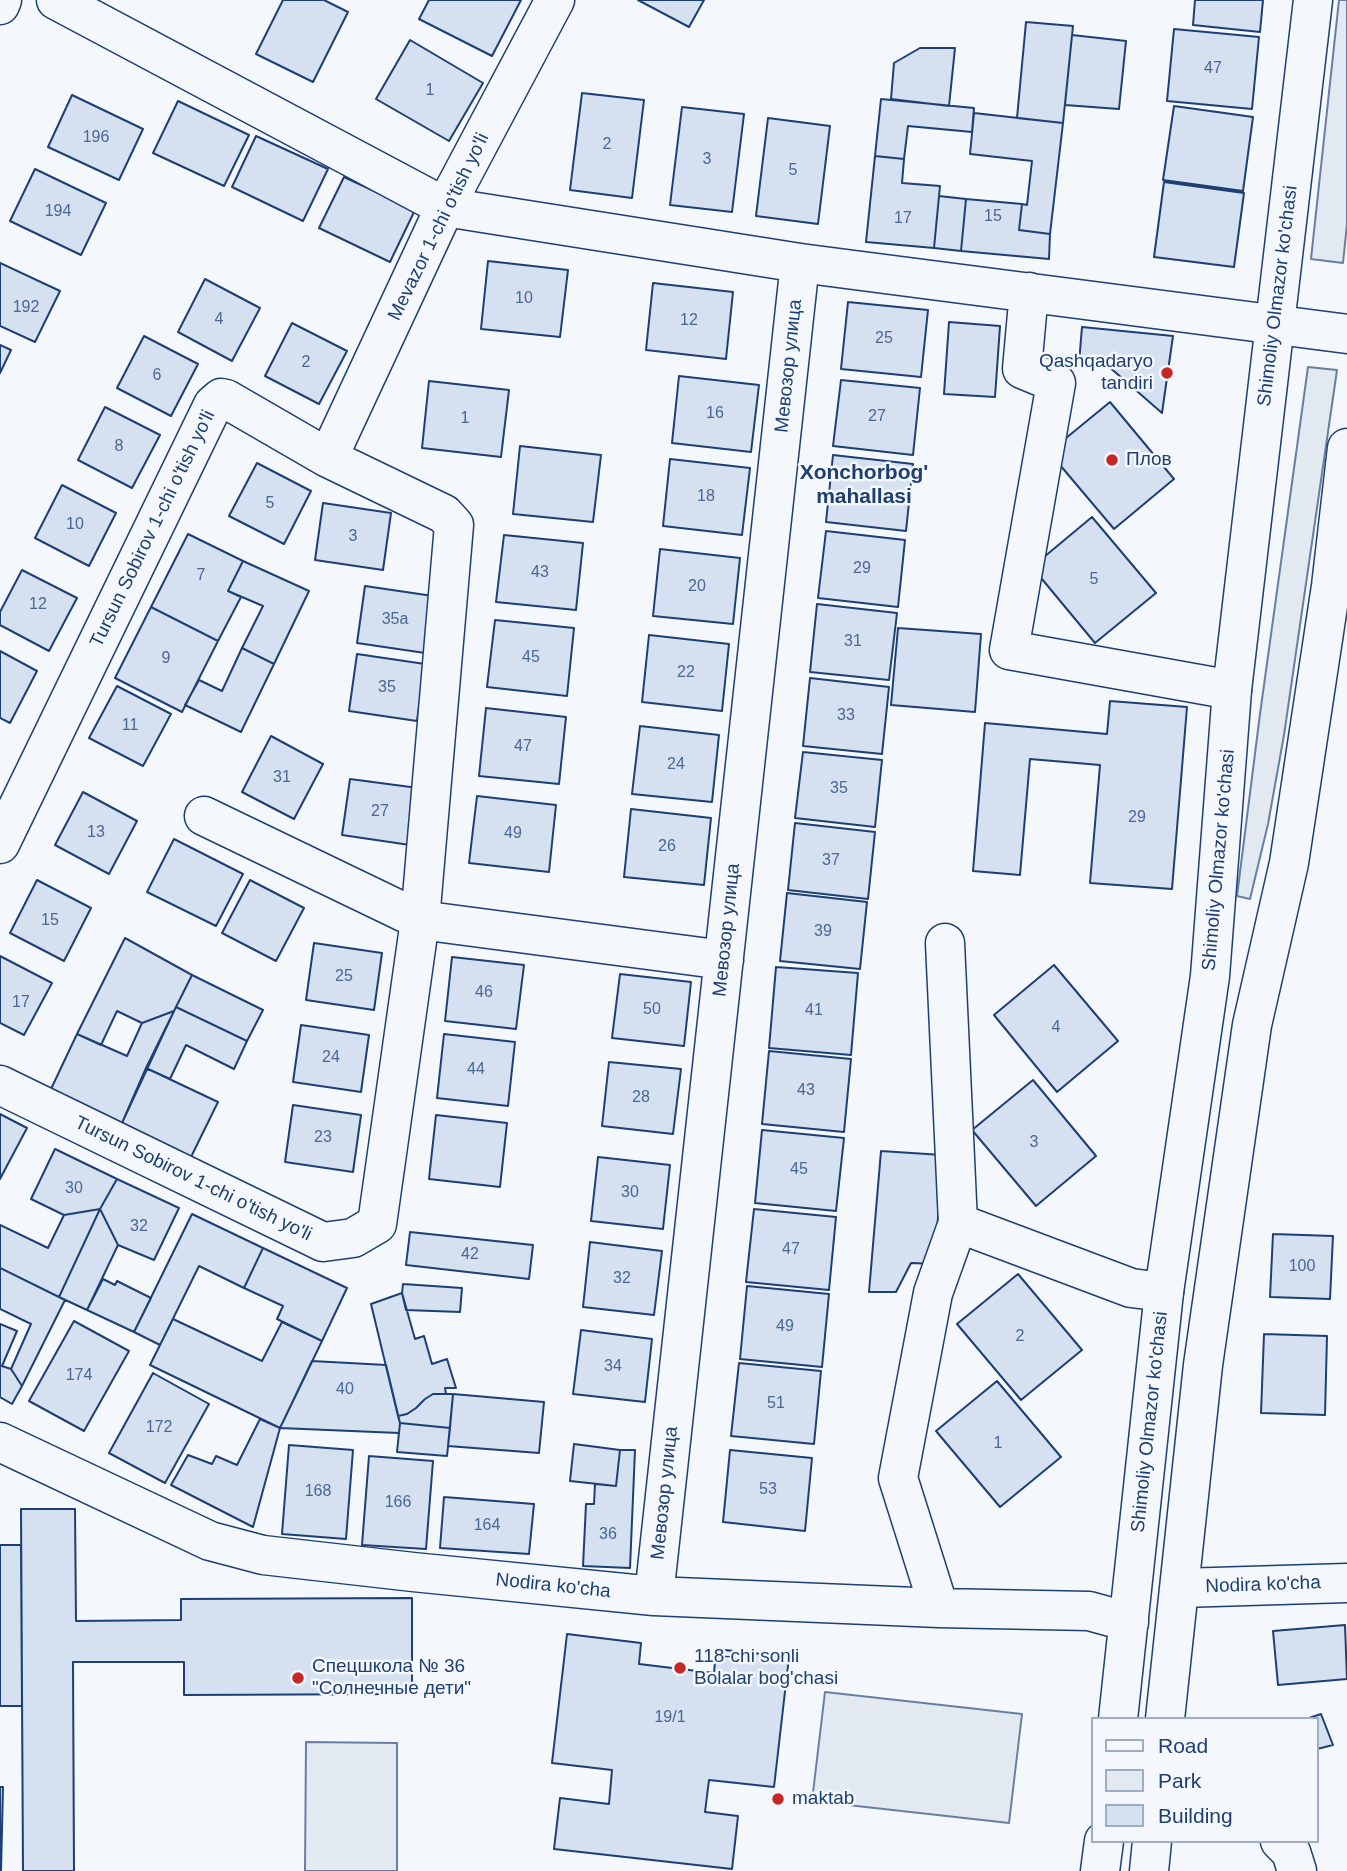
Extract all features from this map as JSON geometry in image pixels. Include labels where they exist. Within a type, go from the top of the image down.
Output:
[{"type":"street","points":[[56,0],[445,207],[800,263],[1347,334]]},
{"type":"street","name":"Mevazor 1-chi o'tish yo'li","points":[[328,458],[445,207],[555,0]]},
{"type":"street","name":"Shimoliy Olmazor ko'chasi","points":[[1118,1717],[1164,1292],[1210,976],[1232,690],[1313,0]]},
{"type":"street","name":"Мевозор улица","points":[[654,1596],[800,263]]},
{"type":"street","points":[[1029,292],[1022,369],[1056,383],[1009,650],[1232,690]]},
{"type":"street","name":"Tursun Sobirov 1-chi o'tish yo'li","points":[[0,844],[213,405],[221,398],[328,458],[444,514],[454,524],[420,920],[377,1224],[353,1238],[323,1242],[0,1086]]},
{"type":"street","points":[[1166,1717],[1203,1365],[1252,1025],[1289,863],[1339,587],[1347,449]]},
{"type":"street","points":[[204,816],[420,920],[724,960]]},
{"type":"street","points":[[939,1608],[898,1478],[933,1293],[958,1223],[945,943]]},
{"type":"street","points":[[958,1223],[1131,1288],[1164,1292]]},
{"type":"street","points":[[1157,1357],[1203,1365]]},
{"type":"street","name":"Nodira ko'cha","points":[[0,1442],[210,1541],[263,1555],[654,1596],[939,1608],[1089,1611],[1129,1622]]},
{"type":"street","name":"Nodira ko'cha","points":[[1180,1588],[1347,1583]]},
{"type":"street","points":[[1100,1871],[1104,1843]]},
{"type":"street","points":[[1149,1871],[1152,1843]]},
{"type":"street","points":[[1282,1843],[1291,1852],[1297,1871]]},
{"type":"green space","points":[[1339,0],[1347,0],[1347,224],[1343,263],[1311,259]]},
{"type":"green space","points":[[1308,367],[1337,370],[1284,735],[1268,824],[1250,899],[1237,896]]},
{"type":"green space","points":[[825,1692],[1022,1714],[1009,1823],[812,1801]]},
{"type":"green space","points":[[306,1742],[397,1743],[397,1871],[305,1871]]},
{"type":"building","points":[[283,0],[324,0],[348,12],[313,82],[256,54]]},
{"type":"building","points":[[429,0],[521,0],[492,56],[419,19]]},
{"type":"building","points":[[638,0],[704,0],[689,27]]},
{"type":"building","points":[[1195,0],[1263,0],[1260,32],[1193,25]]},
{"type":"building","points":[[1026,22],[1073,26],[1063,123],[1017,118]]},
{"type":"building","points":[[1174,29],[1259,37],[1252,109],[1167,101]]},
{"type":"building","points":[[1072,35],[1126,41],[1119,109],[1065,105]]},
{"type":"building","points":[[410,40],[483,83],[449,141],[376,99]]},
{"type":"building","points":[[920,48],[955,48],[949,106],[891,99],[894,63]]},
{"type":"building","points":[[582,93],[644,100],[632,198],[570,190]]},
{"type":"building","points":[[72,95],[143,129],[119,180],[48,147]]},
{"type":"building","points":[[881,99],[974,108],[972,132],[908,126],[904,159],[875,156]]},
{"type":"building","points":[[178,101],[249,135],[224,186],[153,153]]},
{"type":"building","points":[[1174,106],[1253,117],[1243,191],[1163,180]]},
{"type":"building","points":[[682,107],[744,114],[732,212],[670,205]]},
{"type":"building","points":[[974,113],[1063,123],[1050,234],[1019,230],[1022,204],[1027,205],[1032,161],[970,154]]},
{"type":"building","points":[[768,118],[830,126],[818,224],[756,216]]},
{"type":"building","points":[[256,136],[328,169],[303,221],[232,187]]},
{"type":"building","points":[[875,156],[904,159],[902,183],[940,186],[934,248],[866,242]]},
{"type":"building","points":[[35,169],[106,203],[81,255],[10,221]]},
{"type":"building","points":[[344,177],[415,210],[390,262],[319,228]]},
{"type":"building","points":[[1164,182],[1244,193],[1234,267],[1154,257]]},
{"type":"building","points":[[939,196],[966,199],[961,251],[934,248]]},
{"type":"building","points":[[966,199],[1022,204],[1019,230],[1050,234],[1049,259],[961,251]]},
{"type":"building","points":[[488,261],[568,270],[560,337],[481,329]]},
{"type":"building","points":[[0,263],[60,291],[35,342],[0,326]]},
{"type":"building","points":[[205,279],[260,308],[232,361],[178,332]]},
{"type":"building","points":[[653,283],[733,292],[726,359],[646,350]]},
{"type":"building","points":[[848,302],[928,310],[921,377],[841,369]]},
{"type":"building","points":[[949,322],[1000,326],[995,397],[944,394]]},
{"type":"building","points":[[292,323],[347,351],[319,404],[265,376]]},
{"type":"building","points":[[1082,327],[1173,336],[1162,413],[1107,365],[1079,363]]},
{"type":"building","points":[[144,336],[198,364],[171,416],[117,388]]},
{"type":"building","points":[[0,345],[11,350],[0,373]]},
{"type":"building","points":[[679,376],[759,385],[751,452],[672,443]]},
{"type":"building","points":[[841,380],[920,388],[913,455],[833,446]]},
{"type":"building","points":[[429,381],[509,390],[501,457],[422,448]]},
{"type":"building","points":[[1110,402],[1174,479],[1114,529],[1049,452]]},
{"type":"building","points":[[105,407],[160,435],[132,488],[78,460]]},
{"type":"building","points":[[520,446],[601,455],[593,522],[513,514]]},
{"type":"building","points":[[833,455],[913,464],[906,531],[826,522]]},
{"type":"building","points":[[670,459],[750,468],[742,535],[663,526]]},
{"type":"building","points":[[257,463],[311,491],[284,544],[229,516]]},
{"type":"building","points":[[62,485],[116,513],[89,566],[35,538]]},
{"type":"building","points":[[323,503],[391,513],[383,570],[315,560]]},
{"type":"building","points":[[1092,517],[1156,593],[1095,643],[1032,567]]},
{"type":"building","points":[[826,531],[905,540],[898,607],[818,598]]},
{"type":"building","points":[[188,534],[243,561],[228,591],[241,597],[218,641],[151,607]]},
{"type":"building","points":[[504,535],[583,543],[576,610],[496,602]]},
{"type":"building","points":[[660,549],[740,558],[733,624],[653,616]]},
{"type":"building","points":[[243,561],[309,591],[274,664],[242,648],[263,606],[228,591]]},
{"type":"building","points":[[22,570],[77,598],[49,651],[0,625],[0,612]]},
{"type":"building","points":[[365,586],[433,596],[425,653],[357,643]]},
{"type":"building","points":[[817,604],[897,613],[889,680],[810,672]]},
{"type":"building","points":[[151,607],[218,641],[182,712],[115,678]]},
{"type":"building","points":[[495,620],[574,628],[567,696],[487,687]]},
{"type":"building","points":[[898,628],[981,634],[975,712],[891,705]]},
{"type":"building","points":[[649,635],[729,644],[722,711],[642,702]]},
{"type":"building","points":[[242,648],[274,664],[241,732],[185,705],[199,680],[222,691]]},
{"type":"building","points":[[0,651],[37,671],[10,723],[0,718]]},
{"type":"building","points":[[357,654],[425,664],[417,721],[349,711]]},
{"type":"building","points":[[810,678],[889,687],[882,754],[803,746]]},
{"type":"building","points":[[117,686],[171,714],[143,766],[89,738]]},
{"type":"building","points":[[1110,701],[1187,707],[1172,889],[1090,883],[1100,765],[1030,759],[1020,875],[973,871],[985,723],[1107,734]]},
{"type":"building","points":[[486,708],[566,717],[559,784],[479,776]]},
{"type":"building","points":[[640,726],[719,735],[712,802],[632,794]]},
{"type":"building","points":[[271,736],[323,764],[294,819],[242,792]]},
{"type":"building","points":[[803,752],[882,760],[875,827],[795,818]]},
{"type":"building","points":[[350,779],[418,788],[410,845],[342,835]]},
{"type":"building","points":[[83,792],[137,821],[109,874],[55,845]]},
{"type":"building","points":[[477,796],[556,805],[549,872],[469,863]]},
{"type":"building","points":[[631,809],[711,818],[704,885],[624,877]]},
{"type":"building","points":[[795,823],[875,832],[868,899],[788,890]]},
{"type":"building","points":[[174,839],[243,874],[216,926],[147,892]]},
{"type":"building","points":[[37,880],[91,908],[64,961],[10,933]]},
{"type":"building","points":[[250,880],[304,908],[276,961],[222,933]]},
{"type":"building","points":[[787,893],[867,902],[860,969],[780,961]]},
{"type":"building","points":[[125,938],[192,975],[174,1011],[142,1023],[117,1011],[101,1045],[77,1034]]},
{"type":"building","points":[[314,943],[382,953],[374,1010],[306,1000]]},
{"type":"building","points":[[0,956],[52,983],[24,1035],[0,1023]]},
{"type":"building","points":[[452,957],[524,965],[516,1029],[445,1021]]},
{"type":"building","points":[[1054,965],[1118,1041],[1057,1092],[994,1015]]},
{"type":"building","points":[[776,967],[858,973],[851,1055],[769,1048]]},
{"type":"building","points":[[620,974],[691,982],[684,1046],[612,1038]]},
{"type":"building","points":[[192,975],[263,1010],[247,1041],[176,1007]]},
{"type":"building","points":[[176,1007],[247,1041],[234,1069],[186,1045],[170,1079],[146,1068]]},
{"type":"building","points":[[174,1011],[122,1123],[51,1089],[77,1034],[127,1056],[142,1023]]},
{"type":"building","points":[[301,1025],[369,1035],[361,1092],[293,1082]]},
{"type":"building","points":[[444,1034],[515,1042],[508,1106],[437,1098]]},
{"type":"building","points":[[769,1051],[851,1059],[844,1132],[762,1124]]},
{"type":"building","points":[[609,1062],[681,1069],[673,1134],[602,1126]]},
{"type":"building","points":[[146,1068],[218,1102],[191,1157],[122,1123]]},
{"type":"building","points":[[1033,1080],[1096,1156],[1036,1206],[972,1130]]},
{"type":"building","points":[[293,1105],[361,1115],[353,1172],[285,1162]]},
{"type":"building","points":[[0,1114],[27,1128],[0,1179]]},
{"type":"building","points":[[436,1115],[507,1123],[500,1187],[429,1179]]},
{"type":"building","points":[[762,1130],[844,1138],[836,1211],[755,1203]]},
{"type":"building","points":[[55,1149],[117,1179],[100,1209],[64,1215],[31,1199]]},
{"type":"building","points":[[881,1151],[942,1155],[935,1264],[911,1263],[896,1292],[869,1292]]},
{"type":"building","points":[[598,1157],[670,1165],[663,1229],[591,1221]]},
{"type":"building","points":[[117,1179],[179,1208],[154,1260],[118,1245],[100,1209]]},
{"type":"building","points":[[100,1209],[118,1245],[87,1310],[59,1297]]},
{"type":"building","points":[[100,1209],[59,1297],[0,1268],[0,1225],[48,1248],[64,1215]]},
{"type":"building","points":[[754,1209],[836,1217],[829,1290],[746,1282]]},
{"type":"building","points":[[192,1214],[263,1248],[244,1288],[199,1266],[160,1345],[134,1332]]},
{"type":"building","points":[[410,1232],[533,1245],[529,1279],[406,1265]]},
{"type":"building","points":[[1273,1234],[1333,1236],[1330,1299],[1270,1297]]},
{"type":"building","points":[[590,1242],[662,1251],[654,1315],[583,1307]]},
{"type":"building","points":[[263,1248],[347,1288],[322,1341],[277,1319],[283,1306],[244,1288]]},
{"type":"building","points":[[0,1268],[65,1300],[22,1386],[11,1369],[31,1324],[0,1309]]},
{"type":"building","points":[[1018,1274],[1082,1350],[1021,1400],[957,1324]]},
{"type":"building","points":[[103,1279],[115,1285],[117,1281],[151,1298],[134,1332],[87,1310]]},
{"type":"building","points":[[403,1284],[462,1288],[460,1312],[406,1310]]},
{"type":"building","points":[[747,1286],[829,1294],[822,1367],[740,1359]]},
{"type":"building","points":[[402,1293],[415,1339],[424,1336],[432,1364],[447,1359],[456,1388],[445,1388],[446,1394],[433,1394],[407,1414],[398,1416],[371,1304]]},
{"type":"building","points":[[173,1319],[262,1361],[282,1322],[322,1341],[280,1428],[150,1365]]},
{"type":"building","points":[[74,1321],[129,1351],[84,1431],[29,1401]]},
{"type":"building","points":[[0,1324],[17,1331],[2,1366],[11,1369],[22,1386],[12,1404],[0,1397]]},
{"type":"building","points":[[581,1330],[652,1339],[645,1402],[573,1394]]},
{"type":"building","points":[[1264,1334],[1327,1336],[1325,1415],[1261,1413]]},
{"type":"building","points":[[312,1361],[386,1365],[400,1423],[399,1433],[280,1428]]},
{"type":"building","points":[[739,1363],[821,1371],[814,1444],[731,1436]]},
{"type":"building","points":[[153,1373],[209,1404],[165,1483],[109,1453]]},
{"type":"building","points":[[997,1381],[1061,1457],[1000,1507],[936,1431]]},
{"type":"building","points":[[433,1394],[453,1394],[450,1428],[400,1423],[398,1416],[407,1414]]},
{"type":"building","points":[[453,1394],[544,1402],[539,1453],[448,1446]]},
{"type":"building","points":[[260,1419],[280,1428],[253,1527],[171,1485],[188,1455],[212,1464],[216,1456],[237,1465]]},
{"type":"building","points":[[400,1423],[450,1428],[447,1456],[397,1452]]},
{"type":"building","points":[[574,1444],[620,1450],[616,1486],[570,1481]]},
{"type":"building","points":[[289,1445],[353,1450],[346,1539],[282,1534]]},
{"type":"building","points":[[620,1450],[635,1450],[630,1568],[583,1566],[586,1504],[594,1504],[595,1484],[616,1486]]},
{"type":"building","points":[[730,1450],[812,1458],[805,1531],[723,1522]]},
{"type":"building","points":[[369,1456],[433,1461],[426,1549],[362,1545]]},
{"type":"building","points":[[444,1497],[534,1504],[529,1554],[440,1548]]},
{"type":"building","name":"Спецшкола № 36 \"Солнечные дети\"","points":[[21,1509],[75,1509],[76,1621],[181,1620],[181,1599],[412,1598],[412,1694],[184,1695],[184,1662],[73,1662],[74,1871],[23,1871]]},
{"type":"building","points":[[0,1545],[21,1545],[22,1706],[0,1706]]},
{"type":"building","points":[[1345,1625],[1347,1679],[1278,1685],[1273,1631]]},
{"type":"building","points":[[567,1634],[641,1643],[639,1664],[714,1673],[716,1649],[789,1657],[774,1787],[709,1780],[705,1812],[738,1816],[732,1869],[554,1849],[560,1798],[609,1804],[612,1770],[552,1763]]},
{"type":"building","points":[[1321,1714],[1333,1745],[1319,1748],[1319,1717],[1312,1717]]},
{"type":"building","points":[[0,1787],[3,1787],[1,1871],[0,1871]]},
{"type":"place","name":"Qashqadaryo tandiri","points":[[1167,373]]},
{"type":"place","name":"Плов","points":[[1112,460]]},
{"type":"place","name":"118-chi sonli Bolalar bog'chasi","points":[[680,1668]]},
{"type":"place","name":"Спецшкола № 36 \"Солнечные дети\"","points":[[298,1678]]},
{"type":"place","name":"maktab","points":[[778,1799]]},
{"type":"district","name":"Xonchorbog' mahallasi","points":[[864,485]]}]
